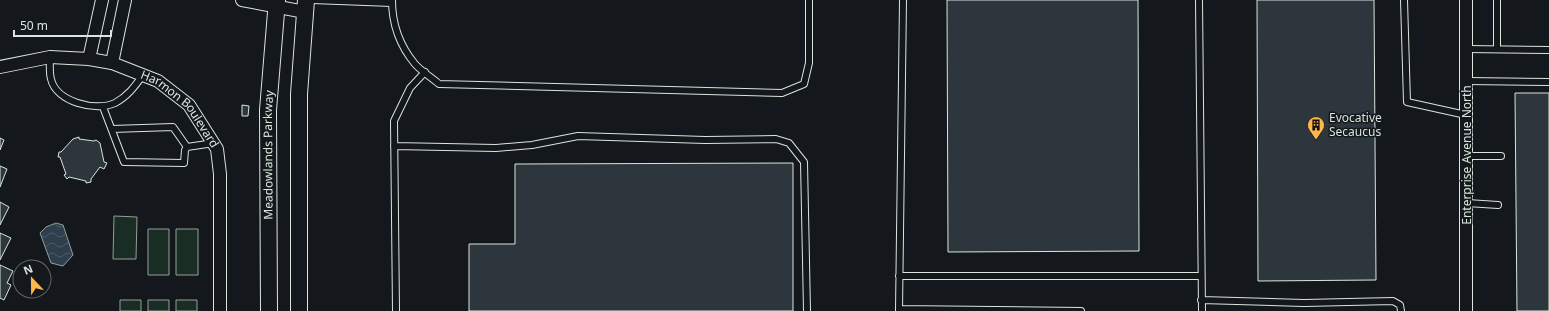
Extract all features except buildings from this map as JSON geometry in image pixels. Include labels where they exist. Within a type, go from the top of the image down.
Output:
[{"type":"main road","name":"Meadowlands Parkway","points":[[269,311],[268,110],[277,3]]},
{"type":"main road","points":[[299,311],[299,94],[308,4]]},
{"type":"street","points":[[89,59],[102,0]]},
{"type":"street","points":[[112,63],[125,0]]},
{"type":"street","points":[[242,0],[308,4]]},
{"type":"street","name":"Enterprise Avenue North","points":[[1466,0],[1466,311]]},
{"type":"street","name":"Harmon Boulevard","points":[[0,66],[50,57],[89,59],[112,63],[158,81],[189,105],[217,149],[220,174],[220,311]]},
{"type":"lane","points":[[308,4],[392,1],[392,18],[398,35],[415,64],[439,84],[782,93],[804,84],[810,63],[809,0]]},
{"type":"lane","points":[[902,0],[899,310],[1081,311]]},
{"type":"lane","points":[[1199,0],[1202,311]]},
{"type":"lane","points":[[1404,0],[1407,102],[1466,115]]},
{"type":"lane","points":[[1497,0],[1497,49]]},
{"type":"lane","points":[[1466,49],[1549,50]]},
{"type":"lane","points":[[50,57],[51,79],[58,93],[81,103],[103,107],[115,103],[131,92],[143,75]]},
{"type":"lane","points":[[396,311],[394,121],[410,88],[425,72]]},
{"type":"lane","points":[[1467,81],[1549,82]]},
{"type":"lane","points":[[103,107],[124,162],[184,163],[185,150],[187,147]]},
{"type":"lane","points":[[112,130],[173,127],[187,147]]},
{"type":"lane","points":[[394,146],[496,148],[532,145],[578,136],[705,140],[776,139],[789,142],[804,162],[807,311]]},
{"type":"lane","points":[[187,147],[214,143]]},
{"type":"lane","points":[[1466,156],[1501,156]]},
{"type":"lane","points":[[1467,203],[1498,205]]},
{"type":"lane","points":[[900,276],[1201,276]]},
{"type":"lane","points":[[1201,300],[1304,303],[1393,300],[1400,305],[1401,311]]},
{"type":"green space","points":[[114,216],[137,217],[136,259],[113,259]]},
{"type":"green space","points":[[148,229],[169,229],[169,275],[148,275]]},
{"type":"green space","points":[[176,229],[198,229],[198,275],[176,275]]},
{"type":"green space","points":[[120,300],[141,300],[141,311],[120,311]]},
{"type":"green space","points":[[148,300],[169,300],[169,311],[148,311]]},
{"type":"green space","points":[[176,300],[197,300],[197,311],[176,311]]},
{"type":"water","points":[[56,223],[63,225],[73,255],[63,266],[52,263],[52,259],[50,259],[40,233],[46,227]]},
{"type":"place","name":"Evocative Secaucus","points":[[1316,140]]}]
